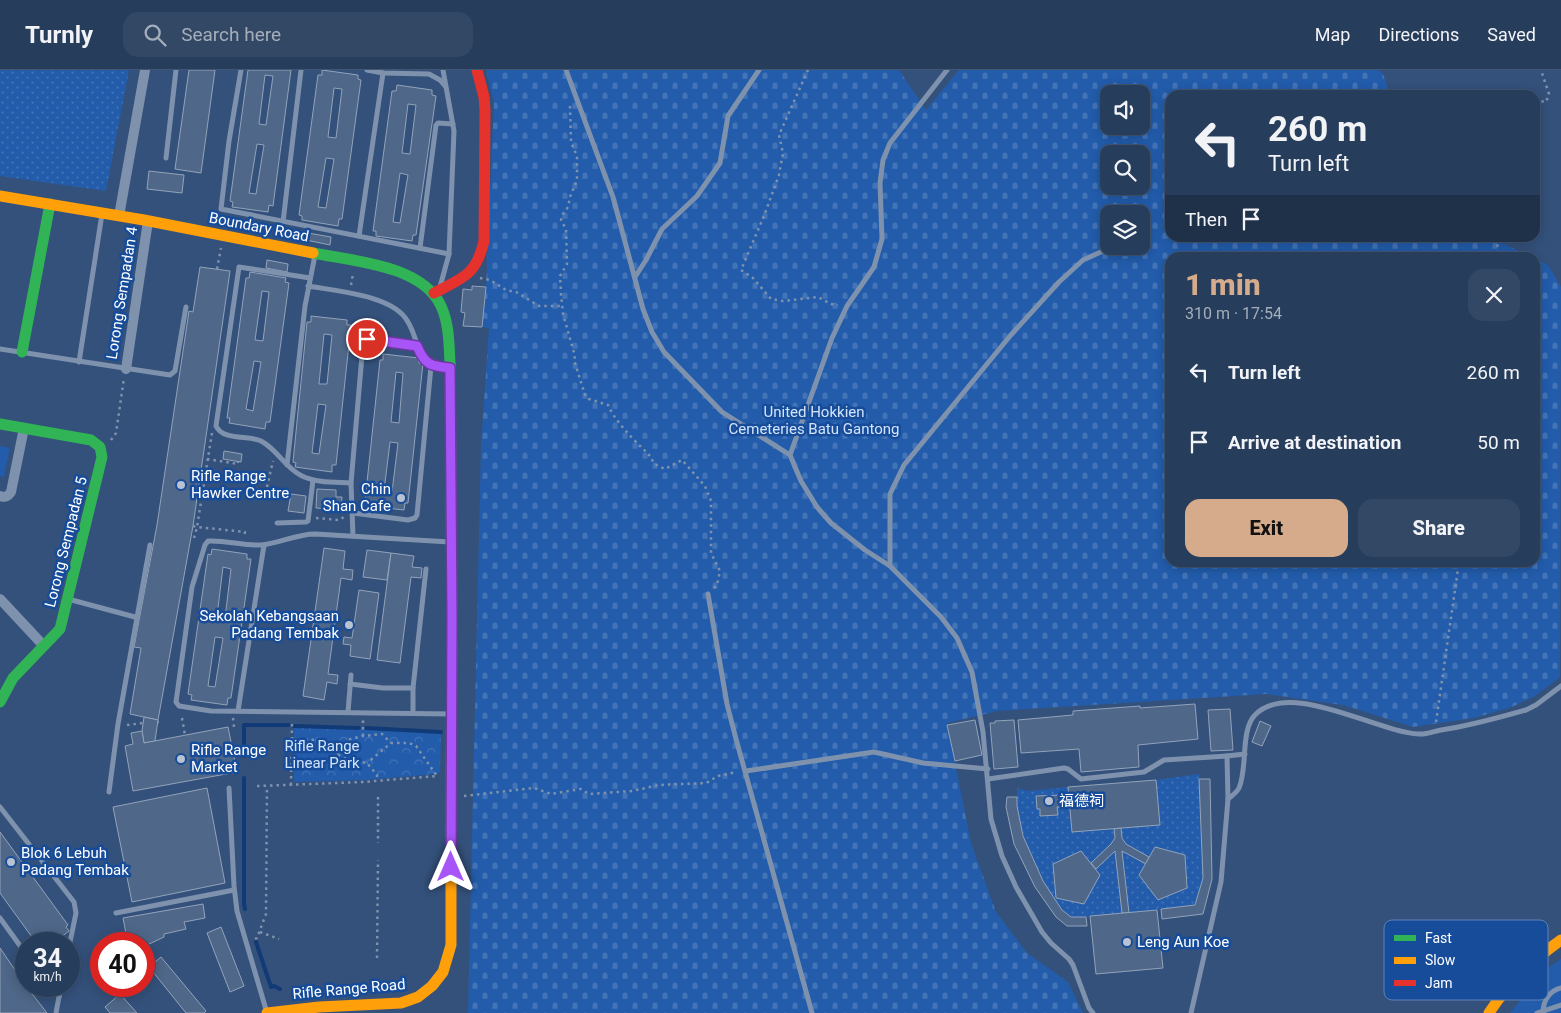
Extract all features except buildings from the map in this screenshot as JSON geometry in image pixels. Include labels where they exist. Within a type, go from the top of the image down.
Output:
[{"type":"street","points":[[119,216],[145,70]]},
{"type":"street","points":[[437,292],[462,280],[479,256],[484,241],[485,110],[484,97],[476,70]]},
{"type":"street","name":"Boundary Road","points":[[0,196],[223,235],[383,267],[407,274],[437,292],[447,325],[450,366]]},
{"type":"street","points":[[22,352],[50,204]]},
{"type":"street","name":"Lorong Sempadan 4","points":[[126,369],[148,221]]},
{"type":"street","name":"Rifle Range Road","points":[[271,1013],[408,1005],[440,978],[449,958],[451,945],[452,616],[450,366]]},
{"type":"street","points":[[0,424],[91,440],[100,447]]},
{"type":"street","points":[[0,496],[5,497],[12,492],[24,428]]},
{"type":"street","name":"Lorong Sempadan 5","points":[[0,702],[13,678],[59,631],[102,457],[100,447]]},
{"type":"street","points":[[0,599],[44,645]]},
{"type":"street","points":[[1548,950],[1561,940]]},
{"type":"street","points":[[1490,1013],[1499,1000]]},
{"type":"lane","points":[[166,158],[176,70]]},
{"type":"lane","points":[[242,70],[228,141],[221,210],[449,254]]},
{"type":"lane","points":[[283,222],[301,70]]},
{"type":"lane","points":[[367,70],[383,73],[429,74],[440,80],[447,88]]},
{"type":"lane","points":[[437,292],[449,254],[453,124],[443,70]]},
{"type":"lane","points":[[566,70],[613,197],[643,310],[652,332],[664,352],[722,412],[790,455],[801,481],[817,507],[831,523],[865,550],[890,566],[941,617],[956,638],[972,672],[983,732],[992,819],[1002,856],[1016,887],[1042,932],[1051,944],[1069,959],[1073,965],[1089,1008],[1093,1013]]},
{"type":"lane","points":[[634,276],[646,260],[662,229],[697,196],[720,163],[728,116],[759,70]]},
{"type":"lane","points":[[790,455],[832,338],[847,306],[874,267],[882,239],[880,184],[883,160],[890,143],[947,70]]},
{"type":"lane","points":[[359,236],[383,73]]},
{"type":"lane","points":[[420,248],[436,125],[438,123],[453,124]]},
{"type":"lane","points":[[79,362],[102,213]]},
{"type":"lane","points":[[890,566],[890,494],[904,465],[1010,336],[1059,282],[1083,260],[1100,252]]},
{"type":"lane","points":[[287,465],[305,306],[316,254]]},
{"type":"lane","points":[[310,278],[239,267],[216,423],[217,429],[222,434],[262,442],[277,452],[287,465],[301,476],[313,480],[351,483]]},
{"type":"lane","points":[[308,286],[368,297],[391,306],[408,320],[422,358],[431,366],[450,366]]},
{"type":"lane","points":[[0,349],[170,375],[175,371],[186,307]]},
{"type":"lane","points":[[352,536],[351,483],[364,342],[369,339],[417,346]]},
{"type":"lane","points":[[353,513],[408,520],[415,518],[417,515],[431,366]]},
{"type":"lane","points":[[277,523],[308,521],[313,480]]},
{"type":"lane","points":[[450,542],[309,534],[264,545],[208,541],[204,545],[192,587],[176,702],[179,706],[211,712],[451,714]]},
{"type":"lane","points":[[109,792],[118,724],[150,545]]},
{"type":"lane","points":[[238,711],[264,545]]},
{"type":"lane","points":[[413,713],[413,688],[426,569]]},
{"type":"lane","points":[[708,594],[727,704],[812,1013]]},
{"type":"lane","points":[[68,598],[136,618]]},
{"type":"lane","points":[[348,712],[351,675]]},
{"type":"lane","points":[[350,684],[383,688],[413,688]]},
{"type":"lane","points":[[1228,799],[1238,789],[1243,774],[1247,734],[1253,716],[1271,705],[1285,703],[1325,707],[1406,733],[1421,734],[1452,729],[1526,710],[1536,705],[1561,686]]},
{"type":"lane","points":[[746,771],[874,752],[923,763],[988,769]]},
{"type":"lane","points":[[988,779],[1064,768],[1081,779],[1144,772],[1164,760],[1245,754]]},
{"type":"lane","points":[[1191,1013],[1221,882],[1228,799],[1227,756]]},
{"type":"lane","points":[[229,788],[234,890],[237,911],[271,1013]]},
{"type":"lane","points":[[0,807],[74,902],[76,913],[72,932]]},
{"type":"lane","points":[[116,914],[234,890]]},
{"type":"lane","points":[[0,918],[15,939]]},
{"type":"lane","points":[[1548,995],[1561,988]]},
{"type":"lane","points":[[56,1013],[58,997]]},
{"type":"lane","points":[[1541,1012],[1546,1000]]},
{"type":"lane","points":[[1541,1012],[1561,1005]]},
{"type":"path","points":[[808,70],[779,135],[783,153],[779,175],[741,270],[753,278],[771,299],[784,302],[818,297],[831,304],[847,306]]},
{"type":"path","points":[[1540,101],[1546,102],[1549,94],[1541,70]]},
{"type":"path","points":[[570,83],[571,142],[577,156],[577,180],[568,207],[561,220],[566,229],[567,264],[560,276],[562,306],[575,356],[574,360],[585,395],[589,399],[608,405],[611,413],[626,431],[650,454],[654,464],[666,469],[682,460],[704,486],[711,501],[711,553],[720,571],[717,586],[708,594]]},
{"type":"path","points":[[217,269],[223,235]]},
{"type":"path","points":[[352,280],[353,274]]},
{"type":"path","points":[[467,274],[490,280],[506,290],[516,292],[539,306],[562,306]]},
{"type":"path","points":[[100,447],[113,438],[116,433],[126,369]]},
{"type":"path","points":[[194,538],[210,438]]},
{"type":"path","points":[[207,459],[238,464],[238,462]]},
{"type":"path","points":[[268,488],[271,465]]},
{"type":"path","points":[[316,518],[342,519],[345,515]]},
{"type":"path","points":[[193,526],[245,532]]},
{"type":"path","points":[[1435,732],[1458,567]]},
{"type":"path","points":[[182,718],[185,735]]},
{"type":"path","points":[[363,719],[363,736]]},
{"type":"path","points":[[291,785],[292,720]]},
{"type":"path","points":[[123,724],[143,723]]},
{"type":"path","points":[[337,754],[344,747],[347,740],[363,736],[382,734],[391,743]]},
{"type":"path","points":[[292,739],[323,740],[337,754],[346,759],[367,763],[377,775],[377,781]]},
{"type":"path","points":[[257,786],[377,781],[437,776],[416,746],[410,743],[391,743],[367,763]]},
{"type":"path","points":[[451,798],[534,788],[551,794],[581,789],[589,794],[632,791],[659,786],[706,783],[718,776],[746,771]]},
{"type":"path","points":[[246,942],[257,938],[266,914],[267,786]]},
{"type":"path","points":[[378,797],[378,842]]},
{"type":"path","points":[[377,958],[378,860]]},
{"type":"path","points":[[260,932],[279,939]]},
{"type":"green space","points":[[0,70],[129,70],[106,191],[0,176]]},
{"type":"green space","name":"United Hokkien Cemeteries Batu Gantong","points":[[486,70],[899,70],[926,110],[959,70],[1378,70],[1383,74],[1388,90],[1165,90],[1165,242],[1500,242],[1521,252],[1165,252],[1165,567],[1540,567],[1540,261],[1548,265],[1561,287],[1560,677],[1535,696],[1512,707],[1474,718],[1413,727],[1343,705],[1266,694],[997,711],[947,723],[971,843],[996,912],[1027,953],[1068,982],[1083,1013],[468,1013],[481,446],[489,328],[482,327],[486,287],[494,103]]},
{"type":"green space","points":[[0,446],[10,448],[4,477],[0,476]]},
{"type":"green space","name":"Rifle Range Linear Park","points":[[294,726],[441,732],[440,772],[437,774],[365,780],[294,782]]},
{"type":"green space","points":[[1199,774],[1203,878],[1195,905],[1091,917],[1070,916],[1064,911],[1043,880],[1023,837],[1018,812],[1017,788],[1028,791],[1068,787],[1072,832],[1160,825],[1156,780]]},
{"type":"green space","points":[[1561,959],[1561,1013],[1510,1013],[1521,1000],[1548,1000],[1548,968]]},
{"type":"waterway","points":[[244,756],[244,725],[289,725]]},
{"type":"waterway","points":[[294,726],[359,728]]},
{"type":"waterway","points":[[366,728],[441,732]]},
{"type":"waterway","points":[[244,778],[245,909]]},
{"type":"waterway","points":[[256,942],[271,987],[274,986],[280,989]]},
{"type":"traffic: fast","points":[[22,352],[50,204]]},
{"type":"traffic: fast","points":[[313,253],[366,262],[403,273],[432,292],[441,306],[446,319],[450,363],[451,826]]},
{"type":"traffic: fast","points":[[0,424],[91,440],[100,447],[102,457],[60,629],[13,678],[0,702]]},
{"type":"traffic: slow","points":[[0,196],[144,220],[313,253]]},
{"type":"traffic: slow","points":[[267,1013],[319,1007],[401,1003],[418,997],[432,986],[443,972],[451,945],[451,826]]},
{"type":"traffic: slow","points":[[1548,950],[1561,940]]},
{"type":"traffic: slow","points":[[1489,1013],[1498,1000]]},
{"type":"traffic: jam","points":[[434,293],[460,279],[472,269],[481,253],[484,241],[485,110],[484,97],[477,70]]},
{"type":"place","name":"Rifle Range Hawker Centre","points":[[181,485]]},
{"type":"place","name":"Chin Shan Cafe","points":[[401,498]]},
{"type":"place","name":"Sekolah Kebangsaan Padang Tembak","points":[[349,625]]},
{"type":"place","name":"Rifle Range Market","points":[[181,759]]},
{"type":"place","name":"福德祠","points":[[1049,801]]},
{"type":"place","name":"Blok 6 Lebuh Padang Tembak","points":[[11,862]]},
{"type":"place","name":"Leng Aun Koe","points":[[1127,942]]},
{"type":"route","points":[[367,339],[417,346],[422,358],[431,366],[450,368],[452,616],[451,867]]}]
